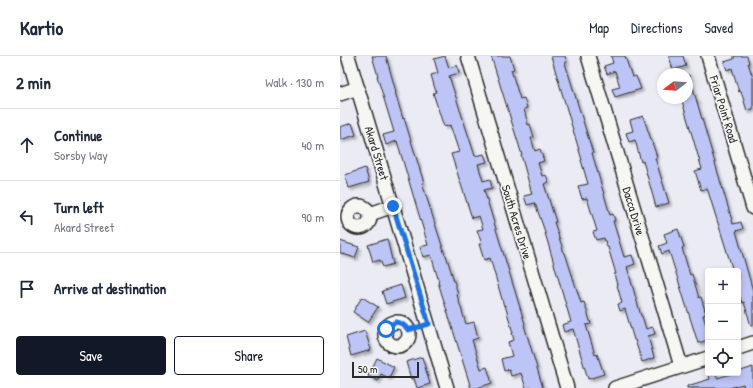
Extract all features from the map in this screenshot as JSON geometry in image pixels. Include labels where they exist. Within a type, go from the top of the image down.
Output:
[{"type":"street","name":"Akard Street","points":[[348,56],[447,388]]},
{"type":"street","name":"South Acres Drive","points":[[468,56],[567,388]]},
{"type":"street","name":"Dacca Drive","points":[[588,56],[681,366]]},
{"type":"street","name":"Friar Point Road","points":[[708,56],[753,208]]},
{"type":"street","points":[[340,94],[358,88]]},
{"type":"street","points":[[370,214],[393,206]]},
{"type":"street","points":[[408,330],[429,324]]},
{"type":"street","points":[[741,347],[753,343]]},
{"type":"street","points":[[615,388],[705,359]]},
{"type":"building","points":[[372,56],[386,56],[403,119],[404,118],[424,183],[422,183],[446,255],[466,324],[474,322],[478,338],[472,340],[481,369],[487,367],[492,383],[477,388],[471,388],[431,255],[423,257],[420,247],[428,245],[397,141],[386,145],[383,135],[394,132]]},
{"type":"building","points":[[445,56],[449,68],[457,65],[459,73],[449,76],[475,156],[484,154],[487,162],[478,164],[483,181],[490,179],[492,188],[484,190],[543,388],[526,388],[521,373],[511,376],[509,369],[504,371],[501,359],[512,356],[508,342],[514,340],[513,333],[490,258],[484,260],[479,244],[482,244],[477,230],[483,229],[479,216],[472,218],[451,154],[459,152],[450,125],[444,127],[433,93],[436,92],[431,75],[438,73],[434,59]]},
{"type":"building","points":[[491,56],[510,56],[514,69],[511,70],[520,99],[524,98],[527,108],[524,109],[528,125],[530,124],[534,137],[531,138],[535,151],[540,149],[544,161],[538,163],[542,176],[546,175],[549,182],[544,184],[556,222],[554,222],[581,303],[584,302],[591,324],[586,325],[595,355],[597,354],[604,374],[588,379],[573,329],[564,332],[562,325],[571,322],[535,203],[527,205],[524,196],[532,194],[522,155]]},
{"type":"building","points":[[551,56],[565,56],[567,62],[565,63],[593,153],[610,215],[613,214],[615,221],[613,221],[624,257],[632,255],[635,264],[627,267],[641,316],[646,329],[653,327],[655,334],[648,336],[654,358],[642,362],[625,309],[620,311],[618,304],[622,303],[614,274],[616,274],[608,247],[604,238],[596,240],[593,232],[597,231],[587,198],[582,199],[578,186],[588,184]]},
{"type":"building","points":[[611,56],[625,56],[632,77],[636,76],[641,89],[615,97],[612,89],[620,87],[615,71],[607,74],[604,66],[613,63]]},
{"type":"building","points":[[669,56],[683,56],[686,66],[672,68]]},
{"type":"building","points":[[734,56],[747,56],[753,78],[753,109],[747,111],[741,91],[739,92],[732,68],[727,70],[724,62],[734,59]]},
{"type":"building","points":[[693,89],[733,224],[741,222],[743,229],[736,231],[753,291],[753,326],[751,326],[744,302],[742,303],[741,300],[741,268],[732,268],[707,188],[701,190],[695,171],[702,169],[683,104],[693,104]]},
{"type":"building","points":[[643,116],[657,157],[655,158],[669,203],[656,207],[643,161],[641,162],[635,140],[629,142],[626,133],[633,131],[630,120]]},
{"type":"building","points":[[352,123],[356,135],[340,140],[340,127]]},
{"type":"building","points":[[365,168],[369,182],[349,188],[345,175]]},
{"type":"building","points":[[678,229],[684,247],[682,248],[690,275],[692,274],[699,298],[701,297],[705,311],[705,314],[703,315],[705,322],[705,341],[698,343],[669,251],[662,254],[659,246],[667,243],[664,234]]},
{"type":"building","points":[[387,239],[393,264],[383,267],[380,260],[373,262],[368,245]]},
{"type":"building","points":[[340,241],[359,247],[355,258],[340,253]]},
{"type":"building","points":[[401,285],[405,298],[386,304],[382,291]]},
{"type":"building","points":[[362,297],[378,307],[368,322],[353,312]]},
{"type":"building","points":[[365,331],[371,350],[351,356],[346,337]]},
{"type":"building","points":[[422,357],[430,384],[417,388],[414,378],[411,379],[406,362]]},
{"type":"building","points":[[377,358],[394,367],[389,378],[381,374],[378,381],[368,376]]},
{"type":"building","points":[[753,367],[753,387],[744,388],[743,384],[729,388],[687,388],[687,386],[710,379],[709,376],[717,376],[717,378],[724,376],[741,376],[741,371]]},
{"type":"route","points":[[386,329],[392,323],[396,322],[403,324],[408,330],[429,324],[393,206]]}]
